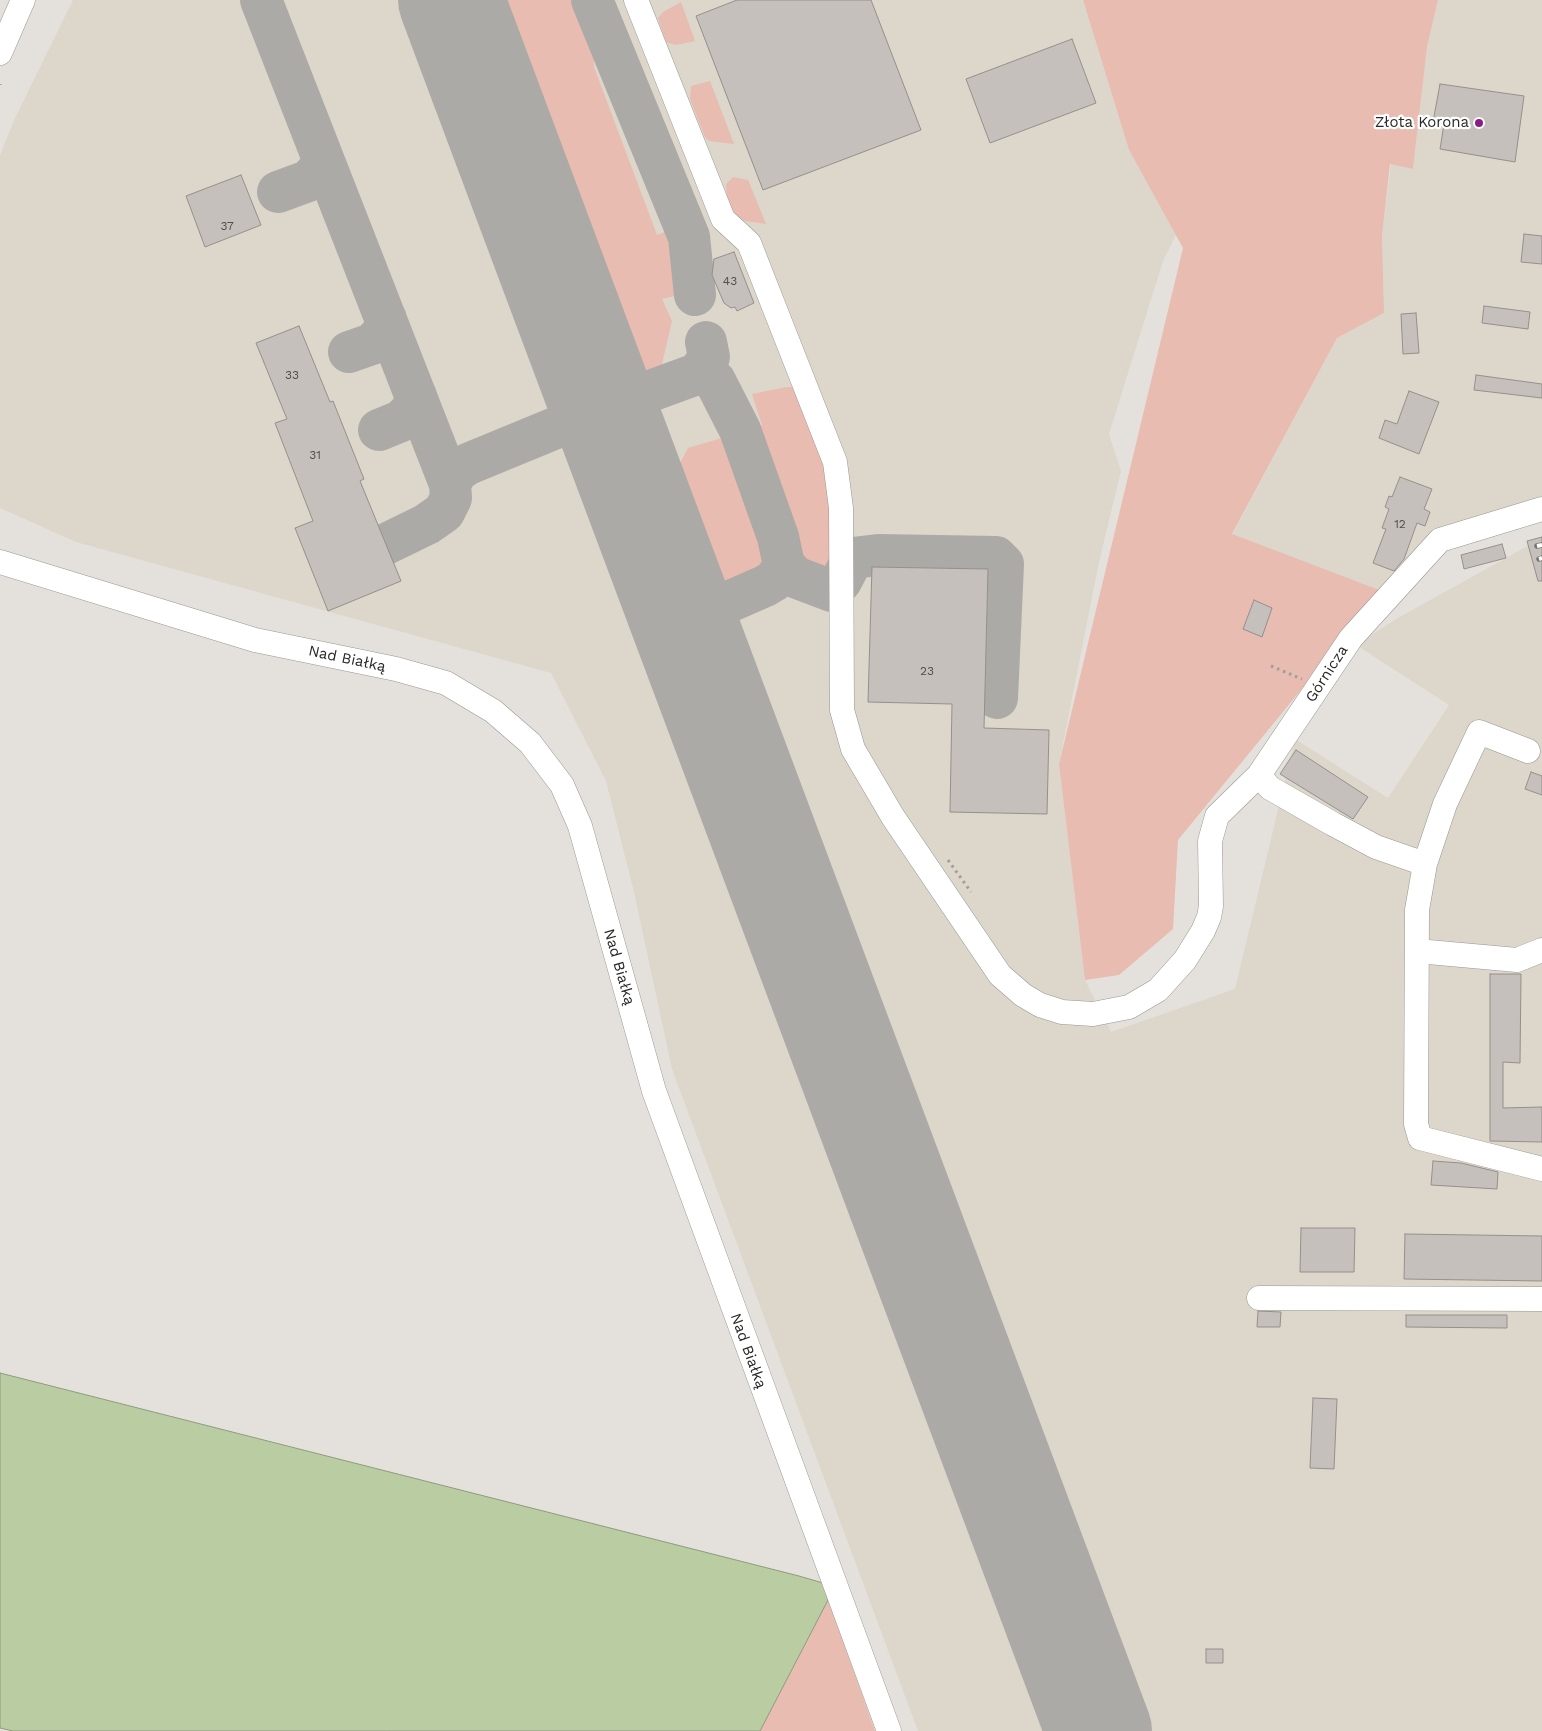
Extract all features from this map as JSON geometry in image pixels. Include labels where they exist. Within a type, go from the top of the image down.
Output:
[{"type":"street","points":[[0,53],[23,0]]},
{"type":"street","name":"Górnicza","points":[[644,3],[723,219],[749,243],[835,462],[841,508],[842,710],[853,750],[893,817],[1000,975],[1023,995],[1040,1005],[1062,1012],[1093,1014],[1129,1007],[1158,990],[1186,960],[1209,917],[1211,906],[1210,842],[1214,824],[1222,809],[1259,775],[1351,638],[1440,540],[1542,509]]},
{"type":"street","name":"Nad Białką","points":[[0,562],[255,640],[396,669],[446,683],[493,711],[530,743],[562,785],[580,826],[654,1091],[889,1731]]},
{"type":"street","points":[[1528,751],[1479,732],[1445,804],[1425,864],[1418,910],[1416,1124],[1420,1138],[1542,1169]]},
{"type":"street","points":[[1259,775],[1270,788],[1333,824],[1376,847],[1425,864]]},
{"type":"street","points":[[1417,951],[1517,960],[1542,950]]},
{"type":"street","points":[[1259,1298],[1542,1300]]},
{"type":"path","points":[[1270,666],[1294,674],[1318,688]]},
{"type":"path","points":[[943,854],[970,892]]},
{"type":"shaded area","points":[[73,0],[1083,0],[1129,150],[1176,235],[1163,261],[1109,434],[1121,471],[1099,562],[1059,764],[1085,980],[1111,1032],[1235,989],[1295,739],[1388,798],[1449,705],[1356,645],[1396,619],[1542,538],[1542,1731],[918,1731],[672,1069],[634,892],[606,781],[551,673],[76,542],[0,508],[0,155],[15,118]]},
{"type":"shaded area","points":[[498,0],[578,0],[599,48],[594,59],[594,67],[657,235],[668,231],[677,257],[674,296],[662,299],[672,321],[660,372],[653,379],[645,376],[640,369]]},
{"type":"shaded area","points":[[1083,0],[1438,0],[1427,47],[1413,169],[1390,164],[1382,236],[1384,313],[1337,338],[1232,534],[1382,591],[1178,840],[1173,929],[1119,975],[1085,980],[1059,764],[1183,248],[1129,150]]},
{"type":"shaded area","points":[[1438,0],[1542,0],[1542,500],[1435,535],[1382,591],[1232,535],[1337,338],[1384,313],[1382,236],[1391,164],[1413,169],[1427,47]]},
{"type":"shaded area","points":[[681,2],[695,41],[676,45],[666,42],[658,18],[663,12]]},
{"type":"shaded area","points":[[710,81],[734,144],[709,141],[705,137],[690,99],[691,86]]},
{"type":"shaded area","points":[[733,177],[748,180],[766,224],[745,221],[731,212],[727,200],[726,184]]},
{"type":"shaded area","points":[[793,387],[827,464],[835,577],[814,577],[800,567],[787,540],[746,428],[762,425],[752,394]]},
{"type":"shaded area","points":[[732,435],[775,556],[772,566],[765,571],[724,589],[677,469],[688,448]]},
{"type":"shaded area","points":[[0,1373],[799,1576],[823,1583],[828,1600],[760,1731],[13,1731],[0,1728]]},
{"type":"shaded area","points":[[828,1600],[875,1731],[760,1731]]},
{"type":"building","points":[[737,0],[871,0],[921,130],[763,190],[696,16]]},
{"type":"building","points":[[1072,39],[1096,103],[990,143],[966,79]]},
{"type":"building","name":"Złota Korona","points":[[1440,84],[1524,96],[1515,162],[1440,149],[1444,124],[1433,122]]},
{"type":"building","points":[[241,175],[261,225],[205,247],[186,196]]},
{"type":"building","points":[[1524,234],[1542,236],[1542,264],[1521,262]]},
{"type":"building","points":[[734,252],[754,303],[737,311],[735,307],[731,308],[724,303],[712,275],[714,259]]},
{"type":"building","points":[[1484,306],[1530,312],[1528,329],[1482,323]]},
{"type":"building","points":[[1416,313],[1419,353],[1403,354],[1401,314]]},
{"type":"building","points":[[299,326],[330,402],[333,401],[364,479],[360,481],[401,581],[328,611],[295,528],[313,521],[275,423],[287,419],[256,343]]},
{"type":"building","points":[[1476,375],[1542,384],[1542,398],[1474,390]]},
{"type":"building","points":[[1409,391],[1439,402],[1419,454],[1379,438],[1385,420],[1397,424]]},
{"type":"building","points":[[1400,477],[1432,489],[1424,509],[1430,512],[1425,526],[1417,523],[1404,559],[1394,571],[1373,563],[1386,529],[1382,528],[1389,509],[1385,507],[1389,496],[1392,497]]},
{"type":"building","points":[[1542,537],[1542,581],[1538,581],[1527,541]]},
{"type":"building","points":[[1502,544],[1506,558],[1464,569],[1461,555]]},
{"type":"building","points":[[872,567],[988,569],[984,728],[1049,730],[1047,814],[950,812],[952,704],[868,702]]},
{"type":"building","points":[[1254,600],[1272,608],[1262,637],[1243,629]]},
{"type":"building","points":[[1296,750],[1368,797],[1353,819],[1280,774]]},
{"type":"building","points":[[1531,772],[1542,776],[1542,795],[1525,789]]},
{"type":"building","points":[[1490,974],[1521,974],[1520,1063],[1503,1062],[1503,1108],[1542,1107],[1542,1142],[1490,1141]]},
{"type":"building","points":[[1433,1161],[1461,1163],[1498,1172],[1497,1189],[1431,1185]]},
{"type":"building","points":[[1301,1228],[1355,1228],[1354,1272],[1300,1272]]},
{"type":"building","points":[[1405,1234],[1542,1236],[1542,1281],[1404,1279]]},
{"type":"building","points":[[1258,1311],[1281,1312],[1280,1327],[1257,1327]]},
{"type":"building","points":[[1406,1315],[1507,1315],[1507,1328],[1406,1327]]},
{"type":"building","points":[[1313,1398],[1337,1399],[1334,1469],[1310,1468]]},
{"type":"building","points":[[1206,1649],[1223,1649],[1223,1663],[1206,1663]]},
{"type":"taxiway","points":[[261,0],[450,484]]},
{"type":"taxiway","points":[[592,0],[689,237],[695,295]]},
{"type":"taxiway","points":[[278,192],[308,181],[319,170],[322,156]]},
{"type":"taxiway","points":[[349,352],[372,344],[383,333],[386,319]]},
{"type":"taxiway","points":[[386,544],[427,524],[444,512],[451,498],[450,484],[457,471],[468,464],[604,408],[694,375],[700,371],[709,357],[706,342]]},
{"type":"taxiway","points":[[685,621],[765,586],[775,580],[784,565],[778,537],[740,430],[715,381],[704,375],[694,375]]},
{"type":"taxiway","points":[[379,430],[401,421],[412,410],[416,396]]},
{"type":"taxiway","points":[[784,565],[795,577],[832,591],[841,581],[853,558],[878,555],[996,557],[1003,564],[997,698]]},
{"type":"runway","points":[[451,0],[1099,1731]]},
{"type":"railway","points":[[1537,546],[1542,545]]},
{"type":"place","name":"Złota Korona","points":[[1479,123]]}]
